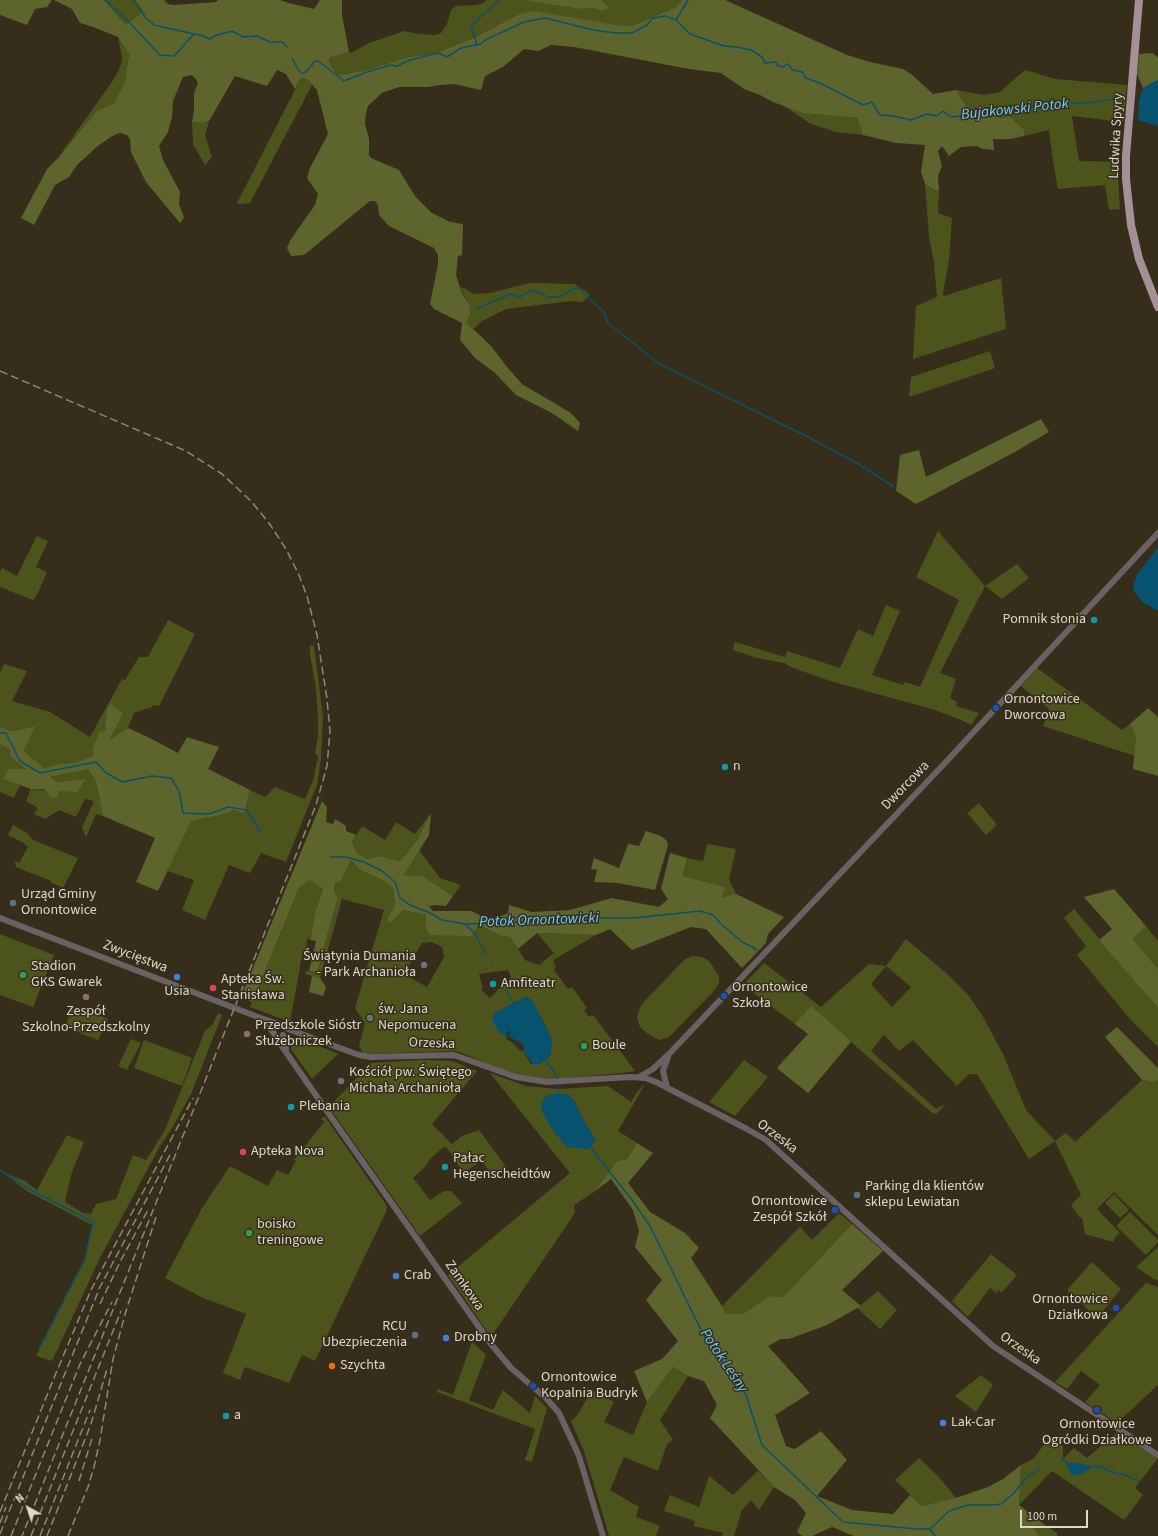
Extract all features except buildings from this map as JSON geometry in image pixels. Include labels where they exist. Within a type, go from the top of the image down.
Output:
[{"type":"main road","name":"Ludwika Spyry","points":[[1139,0],[1126,156],[1126,179],[1129,209],[1139,259],[1158,307]]},
{"type":"street","name":"Dworcowa","points":[[638,1077],[654,1068],[669,1054],[944,764],[1158,534]]},
{"type":"street","name":"Zwycięstwa","points":[[0,918],[262,1019],[283,1030]]},
{"type":"street","name":"Zwycięstwa","points":[[262,1019],[274,1033]]},
{"type":"street","points":[[274,1033],[274,1028],[283,1030]]},
{"type":"street","name":"Orzeska","points":[[274,1033],[280,1036],[283,1030],[299,1032],[359,1056],[454,1055],[468,1059],[490,1069],[531,1080],[563,1082],[638,1077],[667,1087],[766,1140],[993,1346],[1158,1455]]},
{"type":"street","name":"Zamkowa","points":[[283,1030],[288,1053]]},
{"type":"street","name":"Zamkowa","points":[[274,1033],[491,1344],[511,1368],[546,1398],[559,1413],[580,1456],[603,1536]]},
{"type":"street","name":"Dworcowa","points":[[663,1072],[664,1065],[669,1054]]},
{"type":"street","points":[[663,1072],[660,1079],[653,1081],[651,1074],[654,1068],[659,1067],[663,1072],[667,1087]]},
{"type":"green space","points":[[0,0],[52,0],[47,7],[35,9],[27,25],[0,15]]},
{"type":"green space","points":[[54,0],[104,0],[126,25],[144,11],[135,0],[164,0],[168,4],[174,5],[216,2],[218,0],[280,0],[314,9],[320,0],[342,0],[342,15],[349,52],[329,58],[330,64],[337,75],[363,71],[409,57],[436,53],[478,36],[520,14],[534,11],[617,25],[632,26],[676,7],[682,0],[725,0],[847,55],[870,62],[903,69],[911,74],[933,94],[956,90],[969,111],[975,115],[995,114],[1000,119],[1010,117],[1025,131],[1024,136],[1010,139],[993,139],[994,150],[983,149],[976,146],[961,147],[949,156],[942,146],[938,151],[942,166],[938,176],[939,191],[925,184],[921,172],[925,145],[896,143],[863,135],[857,118],[802,113],[744,89],[721,73],[689,69],[574,47],[551,45],[538,51],[524,49],[503,67],[485,76],[481,90],[454,84],[428,87],[399,87],[382,93],[368,106],[366,113],[365,124],[369,139],[369,155],[371,158],[399,170],[415,196],[432,213],[450,222],[463,224],[462,255],[458,256],[456,275],[461,291],[470,306],[470,315],[466,322],[492,347],[522,384],[571,413],[580,423],[578,431],[552,413],[516,395],[494,372],[475,358],[460,340],[462,323],[434,309],[430,304],[438,264],[438,255],[434,248],[389,226],[379,215],[378,205],[375,201],[370,201],[304,255],[291,256],[287,248],[291,239],[315,205],[318,194],[307,178],[310,168],[328,134],[317,90],[307,79],[301,78],[295,89],[286,74],[277,70],[267,86],[235,76],[209,121],[202,123],[192,122],[194,93],[198,83],[191,75],[183,77],[173,101],[172,117],[168,132],[159,146],[163,160],[180,192],[179,204],[184,218],[180,223],[146,182],[131,152],[130,139],[127,135],[120,133],[114,135],[99,145],[77,165],[69,177],[55,185],[34,225],[21,218],[47,169],[97,111],[114,103],[125,81],[129,54],[118,37],[80,23],[72,9]]},
{"type":"green space","points":[[104,0],[135,0],[145,11],[126,25]]},
{"type":"green space","points":[[487,0],[521,0],[580,9],[592,8],[602,11],[609,8],[602,0],[682,0],[676,7],[632,26],[589,21],[478,36],[436,53],[409,57],[363,71],[337,75],[330,64],[329,58],[349,52],[351,53],[369,43],[404,31],[435,35],[441,33],[447,24],[451,10],[456,6],[477,5]]},
{"type":"green space","points":[[521,0],[602,0],[609,8],[602,11],[592,8],[580,9]]},
{"type":"green space","points":[[118,37],[129,54],[125,81],[114,103],[97,111],[58,158],[114,79],[121,65],[122,58]]},
{"type":"green space","points":[[1153,53],[1158,58],[1158,80],[1143,88],[1137,74],[1139,54]]},
{"type":"green space","points":[[1025,70],[1055,79],[1127,85],[1123,122],[1072,116],[1079,161],[1117,162],[1120,209],[1109,210],[1105,185],[1058,189],[1049,130],[1024,136],[1025,131],[1000,120],[995,114],[975,115],[969,111],[956,90],[984,95],[1000,92]]},
{"type":"green space","points":[[301,78],[307,79],[312,85],[250,203],[237,203]]},
{"type":"green space","points":[[784,106],[802,113],[857,118],[863,135],[836,132],[811,124]]},
{"type":"green space","points":[[209,121],[205,135],[212,157],[205,165],[193,144],[192,122],[202,123]]},
{"type":"green space","points":[[925,184],[934,190],[939,191],[938,213],[952,218],[949,260],[943,293],[944,296],[1001,278],[1006,329],[913,359],[916,306],[937,297],[934,263],[929,237]]},
{"type":"green space","points":[[530,283],[575,284],[590,295],[582,302],[571,301],[506,309],[482,321],[474,329],[466,322],[470,306],[460,287],[473,294],[490,293]]},
{"type":"green space","points":[[990,351],[995,368],[909,397],[911,377]]},
{"type":"green space","points":[[1041,419],[1049,432],[1013,453],[916,504],[896,491],[900,455],[919,450],[926,477]]},
{"type":"green space","points":[[938,531],[985,586],[940,673],[956,679],[950,698],[957,702],[956,706],[979,713],[971,725],[935,710],[830,681],[784,663],[757,658],[733,650],[735,642],[785,657],[787,651],[840,668],[858,629],[873,636],[886,605],[900,611],[872,675],[903,685],[905,682],[920,687],[959,600],[916,577]]},
{"type":"green space","points":[[37,536],[48,541],[36,567],[47,572],[38,593],[33,600],[0,587],[0,572],[2,568],[17,576]]},
{"type":"green space","points":[[1017,564],[1029,578],[1002,599],[985,586]]},
{"type":"green space","points":[[168,620],[195,634],[159,706],[153,705],[152,707],[134,713],[128,728],[109,742],[107,709],[105,722],[108,730],[93,756],[74,763],[60,764],[44,768],[24,751],[34,726],[13,731],[0,727],[0,673],[4,664],[27,671],[12,701],[50,712],[90,737],[122,679],[125,680],[139,657],[148,657]]},
{"type":"green space","points":[[310,645],[314,646],[323,717],[321,759],[317,785],[286,862],[261,853],[250,873],[229,865],[205,920],[182,910],[194,880],[167,871],[191,821],[221,815],[234,810],[244,814],[250,790],[265,797],[275,787],[305,799],[313,781],[318,757],[315,753],[318,736],[316,688],[310,655]]},
{"type":"green space","points":[[1037,668],[1122,730],[1130,724],[1136,736],[1135,756],[1043,726],[1049,709],[1021,686]]},
{"type":"green space","points":[[111,704],[123,713],[109,741],[128,728],[178,753],[187,737],[219,747],[208,769],[250,790],[244,814],[234,810],[221,815],[191,821],[158,891],[136,882],[155,838],[103,816],[96,782],[88,769],[50,777],[57,782],[85,779],[78,792],[59,791],[58,797],[52,799],[45,789],[31,789],[3,779],[8,769],[26,769],[11,758],[9,749],[0,744],[0,727],[13,731],[35,726],[24,751],[44,768],[60,764],[74,763],[93,756],[93,748],[99,733],[107,730],[105,722],[107,709]]},
{"type":"green space","points":[[1148,708],[1158,717],[1158,776],[1133,769],[1136,736],[1130,724]]},
{"type":"green space","points":[[0,744],[9,749],[11,758],[27,770],[8,769],[4,779],[20,785],[14,798],[0,792]]},
{"type":"green space","points":[[88,769],[96,782],[103,816],[96,814],[86,837],[82,827],[94,801],[85,799],[76,817],[59,810],[45,819],[34,814],[38,808],[26,801],[31,789],[58,791],[84,779],[57,782],[50,777]]},
{"type":"green space","points":[[322,801],[327,807],[326,822],[333,824],[335,819],[346,826],[346,831],[356,835],[352,842],[357,853],[367,859],[378,856],[400,861],[417,840],[431,813],[429,835],[404,875],[423,876],[453,896],[446,906],[429,906],[433,911],[471,911],[491,920],[508,913],[509,905],[532,912],[570,910],[612,898],[659,907],[668,899],[661,889],[670,853],[687,858],[683,876],[725,887],[722,897],[736,894],[784,917],[768,934],[766,943],[742,968],[706,929],[691,927],[632,950],[610,929],[596,935],[537,933],[518,949],[510,937],[502,936],[478,925],[472,936],[430,935],[426,927],[426,915],[403,910],[390,923],[387,920],[395,905],[393,888],[380,879],[360,870],[351,860],[340,882],[335,882],[334,892],[338,897],[317,972],[309,971],[316,941],[310,940],[316,909],[323,889],[310,880],[299,888],[252,1002],[241,997]]},
{"type":"green space","points":[[979,803],[997,825],[986,835],[967,813]]},
{"type":"green space","points":[[431,813],[417,840],[400,861],[378,856],[366,859],[357,853],[352,842],[362,826],[385,840],[396,822],[415,834]]},
{"type":"green space","points":[[13,825],[27,833],[33,840],[78,858],[63,888],[50,882],[51,881],[16,867],[16,861],[19,863],[28,847],[24,843],[8,835]]},
{"type":"green space","points":[[646,831],[661,836],[667,841],[668,845],[655,890],[618,883],[594,882],[597,870],[591,869],[594,858],[619,868],[628,844],[639,846]]},
{"type":"green space","points":[[707,844],[736,849],[729,879],[736,894],[722,897],[724,887],[683,876],[687,858],[703,861]]},
{"type":"green space","points":[[419,850],[440,878],[461,885],[453,896],[423,876],[404,875]]},
{"type":"green space","points":[[351,860],[360,870],[380,879],[393,888],[395,905],[387,920],[403,910],[426,915],[426,927],[478,925],[502,936],[510,937],[525,960],[539,965],[554,953],[537,933],[596,935],[553,960],[556,967],[554,970],[568,989],[572,987],[587,1008],[584,1010],[589,1017],[593,1015],[635,1071],[545,1080],[524,1077],[491,1066],[455,1051],[364,1054],[359,1046],[365,1023],[355,1008],[384,910],[342,899],[320,978],[305,974],[306,971],[317,972],[338,897],[334,892],[335,882],[340,882]],"holes":[[[432,942],[442,947],[444,957],[427,987],[404,974],[422,943]],[[508,970],[511,977],[490,998],[481,990],[483,988],[479,974]],[[526,997],[546,1026],[552,1041],[550,1056],[539,1064],[531,1064],[523,1051],[520,1051],[513,1043],[506,1039],[507,1037],[492,1017],[495,1013],[512,1004],[512,1001],[514,1003]]]},
{"type":"green space","points":[[310,880],[323,889],[316,909],[310,939],[307,939],[306,950],[303,950],[290,1022],[250,1007],[299,888]]},
{"type":"green space","points":[[1114,889],[1146,926],[1133,939],[1158,969],[1158,1008],[1099,940],[1112,929],[1084,897]]},
{"type":"green space","points":[[1074,909],[1158,1008],[1158,1047],[1130,1019],[1077,955],[1086,946],[1064,918]]},
{"type":"green space","points":[[1146,926],[1158,941],[1158,969],[1133,939]]},
{"type":"green space","name":"Stadion GKS Gwarek","points":[[0,934],[54,955],[33,1007],[0,995]]},
{"type":"green space","points":[[906,939],[946,973],[969,996],[982,1015],[1003,1054],[1026,1110],[1055,1141],[1029,1159],[977,1074],[969,1074],[957,1086],[913,1040],[899,1051],[884,1035],[871,1051],[936,1109],[946,1104],[936,1114],[932,1113],[851,1042],[808,1093],[777,1068],[808,1034],[743,985],[764,963],[821,1007],[869,964],[886,966]],"holes":[[[886,966],[911,987],[892,1007],[871,984]]]},
{"type":"green space","points":[[693,956],[702,957],[709,961],[719,976],[719,983],[713,992],[669,1037],[659,1040],[648,1034],[640,1027],[637,1017],[639,1010],[642,1004],[685,959]]},
{"type":"green space","points":[[312,976],[320,978],[326,987],[323,996],[309,992]]},
{"type":"green space","points":[[73,1006],[108,1019],[98,1040],[65,1027]]},
{"type":"green space","points":[[811,1006],[851,1041],[808,1093],[777,1068],[808,1034],[795,1024]]},
{"type":"green space","points":[[218,1013],[222,1015],[192,1092],[171,1130],[160,1146],[100,1258],[52,1361],[36,1356],[85,1259],[92,1225],[27,1191],[4,1173],[25,1181],[37,1190],[67,1135],[84,1142],[71,1175],[65,1202],[83,1213],[91,1214],[96,1204],[116,1199],[133,1155],[146,1160],[164,1132],[205,1031],[213,1024]]},
{"type":"green space","points":[[1117,1027],[1158,1068],[1158,1080],[1155,1082],[1142,1080],[1105,1037]]},
{"type":"green space","points":[[300,1038],[338,1054],[312,1079],[291,1049],[292,1041]]},
{"type":"green space","points":[[131,1039],[141,1043],[127,1070],[118,1066]]},
{"type":"green space","points":[[144,1040],[192,1058],[182,1086],[134,1068]]},
{"type":"green space","points":[[422,1060],[452,1061],[477,1071],[432,1124],[452,1144],[462,1136],[479,1130],[507,1168],[496,1178],[481,1161],[462,1174],[455,1158],[445,1146],[431,1158],[424,1168],[413,1178],[430,1200],[444,1191],[451,1191],[462,1203],[420,1236],[329,1107],[371,1063]]},
{"type":"green space","points":[[744,1060],[768,1077],[735,1116],[709,1102]]},
{"type":"green space","points":[[490,1073],[526,1086],[558,1089],[608,1086],[631,1102],[638,1091],[645,1084],[618,1131],[637,1143],[627,1159],[617,1161],[594,1192],[574,1205],[575,1213],[491,1337],[448,1275],[570,1173]],"holes":[[[551,1094],[567,1094],[575,1102],[583,1120],[596,1140],[585,1149],[580,1148]]]},
{"type":"green space","points":[[1142,1080],[1155,1082],[1158,1080],[1158,1235],[1114,1192],[1097,1209],[1120,1233],[1116,1236],[1113,1242],[1085,1234],[1082,1218],[1079,1217],[1071,1205],[1081,1195],[1055,1141],[1066,1133],[1075,1142]]},
{"type":"green space","points":[[325,1117],[385,1203],[387,1207],[386,1212],[315,1361],[302,1355],[289,1383],[245,1367],[240,1380],[223,1373],[246,1314],[203,1298],[165,1278],[202,1208],[230,1166],[268,1186],[277,1170],[288,1175],[296,1161],[294,1160],[325,1121],[321,1120]]},
{"type":"green space","points":[[637,1143],[653,1153],[628,1183],[650,1212],[685,1233],[699,1248],[691,1258],[725,1313],[743,1314],[769,1296],[783,1297],[852,1224],[883,1251],[842,1290],[861,1306],[827,1325],[789,1339],[781,1339],[768,1346],[810,1393],[775,1415],[786,1446],[795,1449],[821,1431],[847,1460],[817,1496],[852,1510],[893,1514],[910,1495],[922,1506],[959,1497],[988,1487],[1003,1479],[1021,1465],[1019,1505],[1045,1525],[1032,1526],[1039,1536],[854,1536],[832,1527],[812,1536],[802,1536],[797,1532],[806,1513],[795,1500],[774,1487],[710,1418],[717,1405],[704,1381],[688,1376],[673,1367],[647,1402],[634,1371],[662,1359],[678,1341],[646,1300],[662,1280],[635,1247],[639,1231],[633,1210],[611,1179],[594,1192],[617,1161],[627,1159]]},
{"type":"green space","points":[[1114,1194],[1129,1210],[1120,1218],[1105,1203]]},
{"type":"green space","points":[[1130,1212],[1158,1240],[1158,1242],[1146,1255],[1116,1226]]},
{"type":"green space","points":[[839,1213],[852,1224],[783,1297],[769,1296],[743,1314],[724,1313],[722,1306],[800,1227],[812,1240]]},
{"type":"green space","points":[[1158,1247],[1158,1281],[1136,1267]]},
{"type":"green space","points":[[991,1254],[1017,1275],[1002,1292],[998,1290],[996,1293],[990,1288],[968,1317],[952,1301]]},
{"type":"green space","points":[[1092,1262],[1121,1289],[1097,1318],[1067,1290]]},
{"type":"green space","points":[[1146,1283],[1158,1287],[1158,1385],[1117,1423],[1085,1402],[1100,1385],[1081,1371],[1067,1389],[1055,1382]]},
{"type":"green space","points":[[878,1291],[897,1310],[880,1329],[857,1308]]},
{"type":"green space","points":[[472,1342],[486,1355],[469,1400],[493,1410],[503,1390],[530,1413],[535,1396],[547,1408],[532,1462],[525,1460],[535,1429],[437,1392],[438,1389],[453,1395]]},
{"type":"green space","points":[[673,1367],[688,1376],[660,1420],[673,1440],[667,1444],[658,1471],[624,1457],[610,1490],[639,1507],[636,1517],[660,1526],[656,1536],[609,1536],[584,1451],[571,1421],[577,1416],[592,1390],[614,1402],[604,1422],[633,1435],[647,1402]]},
{"type":"green space","points":[[981,1375],[993,1385],[976,1412],[955,1396]]},
{"type":"green space","points":[[1117,1432],[1158,1458],[1135,1488],[1143,1495],[1124,1520],[1052,1471],[1019,1505],[1021,1465],[1033,1459],[1050,1437],[1063,1446],[1063,1459],[1074,1448],[1087,1458]]},
{"type":"green space","points":[[919,1458],[939,1477],[956,1498],[922,1506],[895,1480]]},
{"type":"green space","points":[[758,1471],[774,1487],[759,1510],[751,1500],[742,1510],[734,1536],[722,1536],[723,1533],[694,1526],[695,1521],[664,1511],[670,1495],[699,1507],[709,1476],[733,1495]]},
{"type":"green space","points":[[1045,1525],[1058,1534],[1057,1536],[1039,1536],[1031,1526]]},
{"type":"water","points":[[1158,80],[1158,126],[1138,120],[1139,100],[1143,88]]},
{"type":"water","points":[[1158,547],[1158,610],[1156,610],[1142,602],[1134,591],[1133,584],[1138,573]]},
{"type":"water","points":[[526,997],[533,1002],[552,1041],[550,1056],[539,1064],[534,1065],[523,1051],[523,1044],[509,1037],[510,1031],[508,1031],[507,1037],[499,1032],[493,1022],[492,1017],[495,1013],[512,1004],[512,1002],[515,1003]]},
{"type":"water","points":[[551,1094],[567,1094],[575,1102],[583,1120],[596,1140],[590,1147],[585,1150],[567,1147],[554,1132],[542,1112],[541,1105],[545,1097]]},
{"type":"water","points":[[1072,1462],[1094,1466],[1080,1475],[1071,1474],[1067,1466]]},
{"type":"waterway","name":"Bujakowski Potok","points":[[105,0],[127,20],[160,55],[174,56],[194,34],[210,39],[217,35],[232,31],[243,37],[257,36],[270,42],[282,42],[287,47]]},
{"type":"waterway","points":[[133,0],[146,18],[154,25],[194,34]]},
{"type":"waterway","points":[[476,45],[471,26],[499,0]]},
{"type":"waterway","points":[[676,20],[688,0]]},
{"type":"waterway","name":"Bujakowski Potok","points":[[292,58],[299,71],[302,73],[306,72],[315,61],[318,61],[344,81],[390,65],[397,66],[407,61],[433,54],[439,53],[447,57],[461,48],[481,44],[485,40],[524,22],[545,18],[593,30],[616,33],[632,33],[647,25],[653,18],[665,16],[676,20],[690,34],[724,46],[751,50],[762,57],[765,63],[776,62],[777,65],[782,67],[788,64],[793,70],[802,72],[806,78],[822,84],[863,105],[872,102],[881,115],[911,120],[927,114],[937,116],[943,111],[951,117],[1002,112],[1007,108],[1015,113],[1022,107],[1096,102],[1124,97]]},
{"type":"waterway","points":[[475,309],[511,294],[520,297],[533,290],[548,297],[559,297],[577,287],[604,312],[608,323],[658,363],[810,438],[862,466],[894,487]]},
{"type":"waterway","name":"Potok Ornontowicki","points":[[0,733],[6,733],[20,761],[40,773],[96,762],[105,772],[122,782],[152,776],[171,778],[179,791],[183,813],[209,814],[228,807],[247,810],[261,833]]},
{"type":"waterway","name":"Potok Ornontowicki","points":[[331,857],[346,857],[364,862],[382,871],[395,882],[400,898],[410,905],[430,913],[442,920],[465,924],[498,923],[598,918],[634,918],[700,911],[713,915],[741,941],[757,950]]},
{"type":"waterway","points":[[465,924],[476,935],[486,955]]},
{"type":"waterway","points":[[506,990],[511,999]]},
{"type":"waterway","points":[[544,1058],[557,1078]]},
{"type":"waterway","points":[[558,1086],[558,1094]]},
{"type":"waterway","name":"Potok Leśny","points":[[590,1147],[632,1200],[650,1226],[705,1338],[746,1395],[762,1445],[843,1522],[930,1529],[935,1536]]},
{"type":"waterway","points":[[0,1170],[29,1189],[93,1222],[85,1259],[39,1349]]},
{"type":"waterway","points":[[1061,1459],[1069,1464]]},
{"type":"waterway","points":[[1094,1466],[1101,1467],[1108,1471],[1125,1475],[1139,1481]]},
{"type":"waterway","points":[[930,1529],[949,1511],[968,1505],[1001,1504],[1013,1494],[1026,1478],[1041,1468]]},
{"type":"railway","points":[[0,371],[186,451],[222,474],[251,501],[269,523],[286,549],[299,575],[307,596],[317,635],[327,699],[330,731],[327,766],[316,805],[22,1536]]},
{"type":"railway","points":[[0,1512],[91,1290],[193,1098]]},
{"type":"railway","points":[[0,1534],[100,1287],[171,1153]]},
{"type":"railway","points":[[100,1304],[121,1260],[148,1210]]},
{"type":"railway","points":[[68,1536],[88,1487],[94,1467],[100,1440],[113,1359],[126,1311],[156,1217]]},
{"type":"railway","points":[[11,1536],[80,1364],[112,1302]]},
{"type":"railway","points":[[31,1536],[121,1311]]},
{"type":"railway","points":[[47,1536],[91,1424],[107,1369]]},
{"type":"railway","points":[[40,1536],[90,1410]]},
{"type":"railway","points":[[79,1481],[93,1435]]},
{"type":"railway","points":[[0,1523],[6,1507]]},
{"type":"place","name":"Pomnik słonia","points":[[1094,620]]},
{"type":"place","name":"Ornontowice Dworcowa","points":[[996,708]]},
{"type":"place","name":"n","points":[[725,767]]},
{"type":"place","name":"Urząd Gminy Ornontowice","points":[[13,903]]},
{"type":"place","name":"Świątynia Dumania - Park Archanioła","points":[[424,965]]},
{"type":"place","name":"Stadion GKS Gwarek","points":[[23,975]]},
{"type":"place","name":"Usia","points":[[177,977]]},
{"type":"place","name":"Amfiteatr","points":[[493,984]]},
{"type":"place","name":"Apteka Św. Stanisława","points":[[213,988]]},
{"type":"place","name":"Ornontowice Szkoła","points":[[724,996]]},
{"type":"place","name":"Zespół Szkolno-Przedszkolny","points":[[86,997]]},
{"type":"place","name":"św. Jana Nepomucena","points":[[370,1018]]},
{"type":"place","name":"Przedszkole Sióstr Służebniczek","points":[[247,1034]]},
{"type":"place","name":"Boule","points":[[584,1046]]},
{"type":"place","name":"Kościół pw. Świętego Michała Archanioła","points":[[341,1081]]},
{"type":"place","name":"Plebania","points":[[291,1107]]},
{"type":"place","name":"Apteka Nova","points":[[243,1152]]},
{"type":"place","name":"Pałac Hegenscheidtów","points":[[445,1167]]},
{"type":"place","name":"Parking dla klientów sklepu Lewiatan","points":[[857,1195]]},
{"type":"place","name":"Ornontowice Zespół Szkół","points":[[835,1210]]},
{"type":"place","name":"boisko treningowe","points":[[249,1233]]},
{"type":"place","name":"Crab","points":[[396,1276]]},
{"type":"place","name":"Ornontowice Działkowa","points":[[1116,1308]]},
{"type":"place","name":"RCU Ubezpieczenia","points":[[415,1335]]},
{"type":"place","name":"Drobny","points":[[446,1338]]},
{"type":"place","name":"Szychta","points":[[332,1366]]},
{"type":"place","name":"Ornontowice Kopalnia Budryk","points":[[533,1386]]},
{"type":"place","name":"Ornontowice Ogródki Działkowe","points":[[1097,1410]]},
{"type":"place","name":"a","points":[[226,1416]]},
{"type":"place","name":"Lak-Car","points":[[943,1423]]}]
